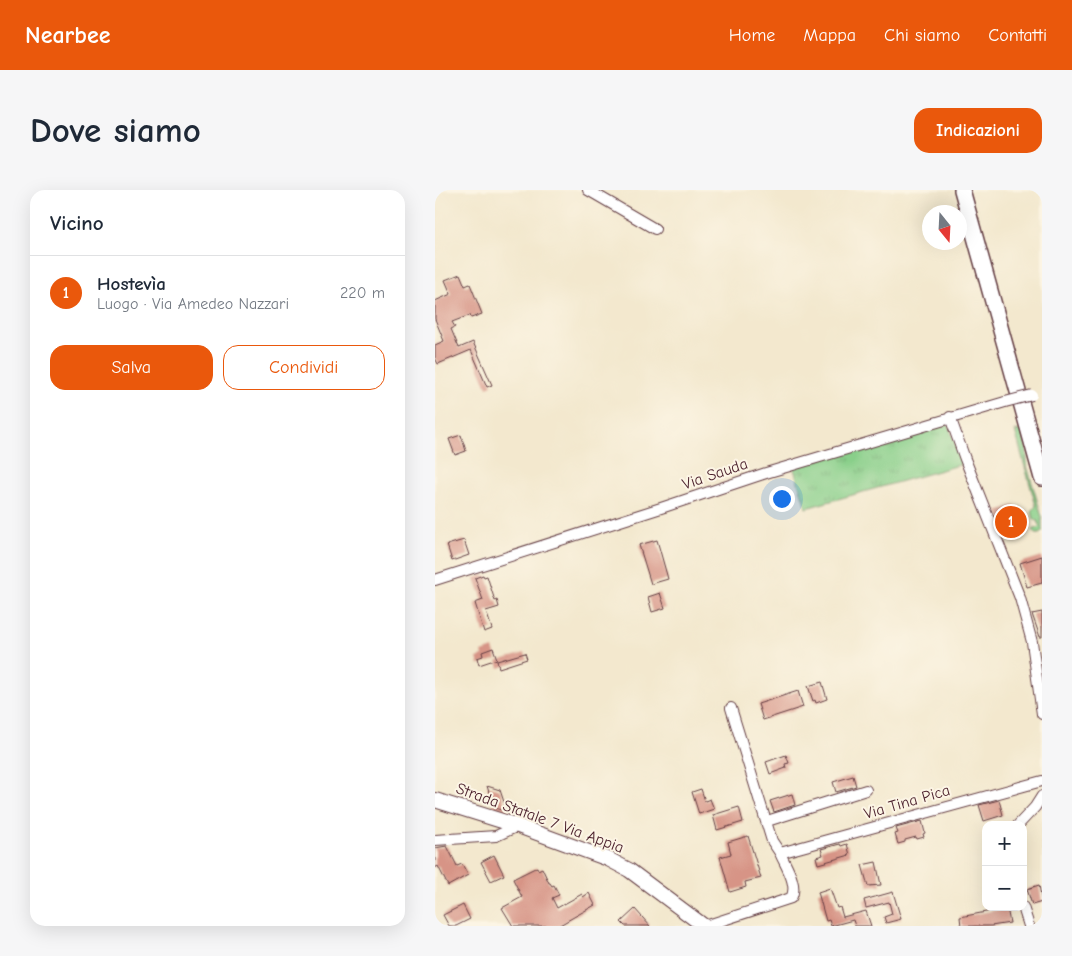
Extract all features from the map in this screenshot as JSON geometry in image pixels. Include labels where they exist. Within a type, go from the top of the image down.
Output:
[{"type":"highway","points":[[962,190],[1042,478]]},
{"type":"main road","name":"Strada Statale 7 Via Appia","points":[[435,800],[518,826],[608,859],[629,870],[705,926]]},
{"type":"street","points":[[588,190],[655,229]]},
{"type":"street","name":"Via Sauda","points":[[435,580],[766,473],[1032,395]]},
{"type":"street","points":[[950,418],[1021,598],[1032,642],[1042,714]]},
{"type":"street","points":[[705,926],[791,898],[794,892],[793,883],[772,841],[731,708]]},
{"type":"street","name":"Via Tina Pica","points":[[779,853],[1042,781]]},
{"type":"street","points":[[767,821],[867,790]]},
{"type":"street","points":[[1022,821],[1042,796]]},
{"type":"street","points":[[435,840],[496,836],[518,826]]},
{"type":"street","points":[[1024,911],[1029,926]]},
{"type":"green space","points":[[948,424],[963,464],[806,508],[793,466]]},
{"type":"green space","points":[[1021,430],[1027,450],[1027,466],[1042,517],[1042,532],[1039,534],[1035,534],[1032,530],[1040,527],[1036,520],[1034,520],[1032,511],[1036,506],[1015,431]]},
{"type":"building","points":[[460,274],[465,286],[470,284],[482,314],[471,318],[470,315],[452,322],[455,327],[451,329],[459,348],[473,342],[492,385],[487,387],[471,350],[438,364],[435,358],[435,345],[444,341],[435,319],[435,301],[451,294],[445,280]]},
{"type":"building","points":[[461,435],[466,451],[455,455],[449,439]]},
{"type":"building","points":[[1015,505],[1023,532],[1006,538],[998,511]]},
{"type":"building","points":[[464,540],[469,555],[452,561],[447,545]]},
{"type":"building","points":[[657,540],[668,579],[651,584],[639,545]]},
{"type":"building","points":[[1042,556],[1042,583],[1027,587],[1020,563]]},
{"type":"building","points":[[483,575],[484,577],[487,576],[495,601],[497,600],[499,607],[486,611],[492,629],[484,632],[475,603],[483,600],[475,578]]},
{"type":"building","points":[[660,593],[665,608],[652,612],[648,597]]},
{"type":"building","points":[[1042,612],[1042,637],[1040,637],[1032,614]]},
{"type":"building","points":[[493,648],[497,659],[479,665],[477,658],[483,656],[482,652]]},
{"type":"building","points":[[525,653],[527,659],[499,668],[497,661]]},
{"type":"building","points":[[822,682],[827,699],[816,703],[815,700],[813,701],[808,686]]},
{"type":"building","points":[[798,691],[803,707],[763,720],[758,704]]},
{"type":"building","points":[[786,755],[789,763],[785,764],[786,768],[770,774],[766,762]]},
{"type":"building","points":[[853,776],[856,786],[836,792],[833,782]]},
{"type":"building","points":[[487,786],[500,790],[507,811],[494,808]]},
{"type":"building","points":[[701,789],[705,801],[710,799],[714,809],[699,814],[692,792]]},
{"type":"building","points":[[792,794],[795,805],[774,812],[770,801]]},
{"type":"building","points":[[999,800],[1003,815],[984,821],[979,805]]},
{"type":"building","points":[[739,807],[743,822],[717,830],[713,815]]},
{"type":"building","points":[[922,821],[924,837],[917,839],[916,837],[898,844],[895,834],[898,833],[896,828]]},
{"type":"building","points":[[748,836],[761,878],[745,882],[746,887],[730,892],[720,857],[731,854],[728,842]]},
{"type":"building","points":[[840,844],[841,846],[847,844],[850,855],[818,864],[816,857],[823,855],[821,849]]},
{"type":"building","points":[[447,846],[457,866],[462,864],[468,875],[448,886],[438,866],[435,868],[435,848]]},
{"type":"building","points":[[494,855],[504,875],[491,881],[481,862]]},
{"type":"building","points":[[876,862],[881,885],[868,886],[862,865]]},
{"type":"building","points":[[537,867],[538,870],[542,868],[549,883],[552,886],[554,885],[559,895],[552,898],[557,908],[582,894],[583,897],[589,893],[595,905],[558,926],[513,926],[502,908],[522,897],[513,879]]},
{"type":"building","points":[[1039,885],[1042,902],[1032,905],[1027,889]]},
{"type":"building","points":[[830,888],[837,908],[840,907],[843,917],[866,911],[871,926],[855,926],[853,920],[831,926],[829,920],[826,921],[818,892]]},
{"type":"building","points":[[893,892],[901,919],[886,923],[884,917],[892,914],[889,902],[866,908],[864,900]]},
{"type":"building","points":[[463,905],[470,919],[456,926],[449,926],[443,915]]},
{"type":"building","points":[[635,909],[650,926],[625,926],[621,922]]},
{"type":"building","points":[[991,911],[1008,911],[1010,923],[991,926],[961,926],[960,917]]},
{"type":"place","name":"Hostevìa","points":[[1011,522]]}]
